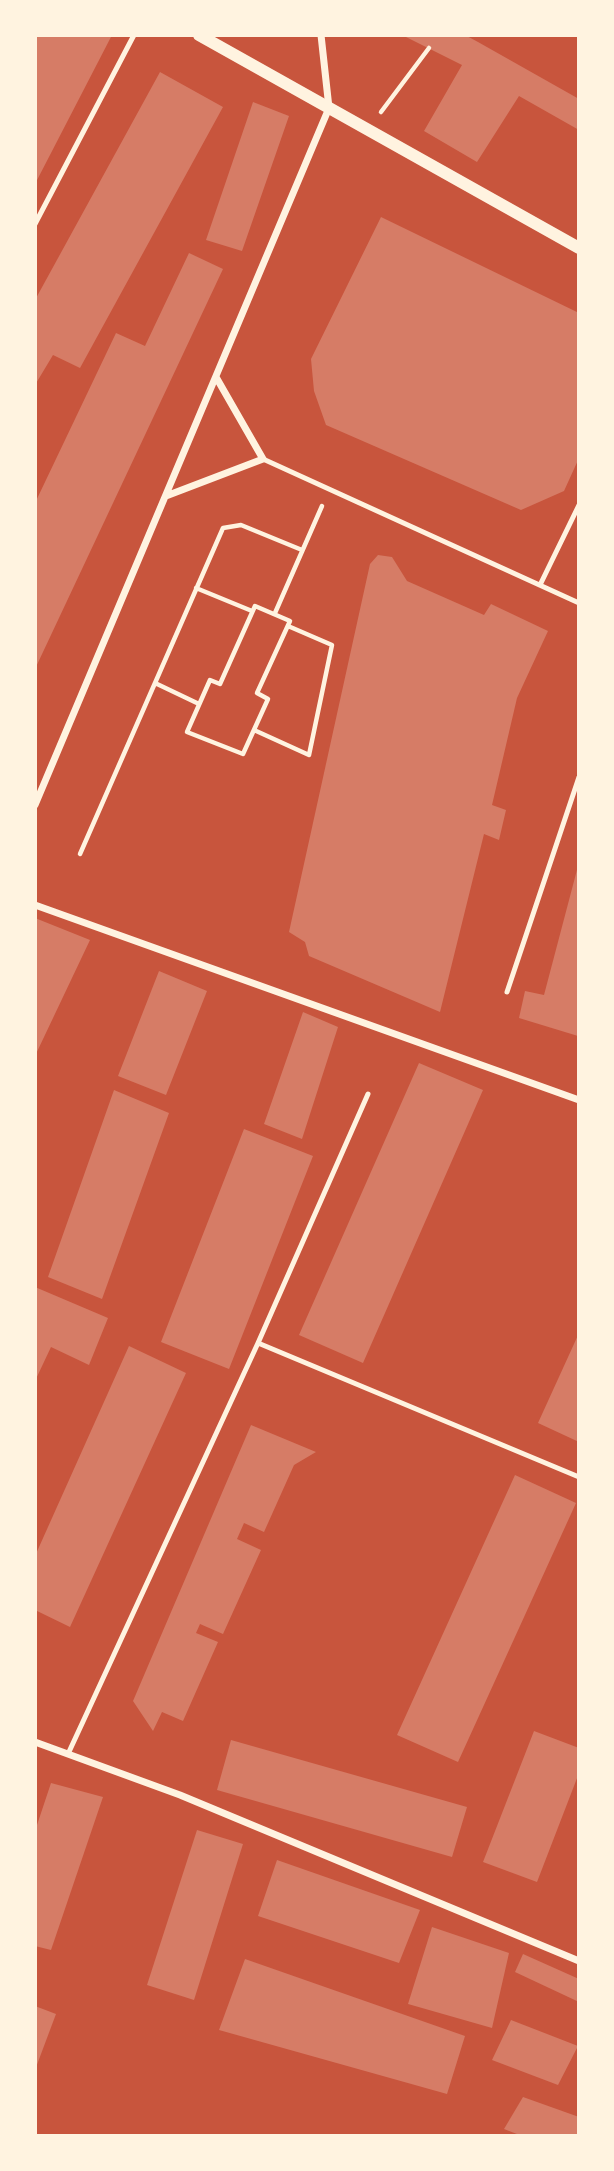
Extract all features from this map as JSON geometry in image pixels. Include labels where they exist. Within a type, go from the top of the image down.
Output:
[{"type":"street","points":[[199,35],[579,248]]},
{"type":"street","points":[[35,806],[329,108],[321,35]]},
{"type":"street","points":[[166,496],[263,459],[216,377]]},
{"type":"street","points":[[35,905],[579,1100]]},
{"type":"street","points":[[35,1742],[180,1795],[579,1961]]},
{"type":"lane","points":[[35,224],[134,35]]},
{"type":"lane","points":[[263,459],[579,603]]},
{"type":"lane","points":[[540,585],[579,505]]},
{"type":"lane","points":[[507,992],[579,777]]},
{"type":"lane","points":[[68,1754],[258,1343],[368,1094]]},
{"type":"lane","points":[[258,1343],[579,1477]]},
{"type":"path","points":[[368,130],[429,48]]},
{"type":"path","points":[[275,613],[329,489]]},
{"type":"path","points":[[80,853],[223,528],[241,525],[302,550]]},
{"type":"path","points":[[197,588],[252,611]]},
{"type":"path","points":[[255,606],[275,613],[290,621],[257,693],[268,699],[243,754],[187,732],[210,680],[220,684],[255,606]]},
{"type":"path","points":[[254,730],[309,755],[332,645],[288,626]]},
{"type":"path","points":[[155,683],[199,704]]},
{"type":"building","points":[[35,35],[112,35],[35,184]]},
{"type":"building","points":[[402,35],[465,35],[579,99],[579,130],[519,96],[477,162],[424,131],[462,65]]},
{"type":"building","points":[[160,72],[223,107],[80,368],[53,355],[35,385],[35,300]]},
{"type":"building","points":[[253,102],[289,116],[242,251],[206,240]]},
{"type":"building","points":[[381,217],[579,313],[579,458],[564,491],[521,510],[326,425],[314,391],[311,359]]},
{"type":"building","points":[[189,253],[223,269],[35,669],[35,503],[116,333],[145,346]]},
{"type":"building","points":[[378,555],[392,557],[407,581],[484,615],[491,604],[548,631],[517,698],[492,805],[506,810],[499,840],[484,834],[440,1012],[309,956],[305,942],[289,932],[370,564]]},
{"type":"building","points":[[578,866],[578,1036],[519,1018],[525,991],[544,995]]},
{"type":"building","points":[[35,918],[90,940],[35,1056]]},
{"type":"building","points":[[159,971],[207,991],[166,1095],[118,1076]]},
{"type":"building","points":[[303,1012],[338,1027],[302,1139],[264,1124]]},
{"type":"building","points":[[419,1063],[483,1090],[363,1363],[299,1335]]},
{"type":"building","points":[[114,1090],[169,1113],[102,1299],[48,1277]]},
{"type":"building","points":[[244,1129],[313,1156],[229,1369],[161,1342]]},
{"type":"building","points":[[35,1287],[108,1318],[89,1365],[51,1347],[35,1381]]},
{"type":"building","points":[[579,1333],[579,1442],[538,1423]]},
{"type":"building","points":[[129,1346],[186,1373],[70,1627],[35,1610],[35,1556]]},
{"type":"building","points":[[251,1425],[316,1452],[294,1465],[264,1532],[244,1523],[237,1539],[261,1550],[223,1634],[200,1624],[196,1633],[218,1642],[183,1721],[162,1712],[153,1731],[133,1701]]},
{"type":"building","points":[[515,1475],[576,1503],[458,1762],[397,1735]]},
{"type":"building","points":[[534,1731],[579,1748],[579,1773],[537,1882],[483,1862]]},
{"type":"building","points":[[231,1740],[467,1807],[452,1857],[217,1790]]},
{"type":"building","points":[[51,1783],[103,1797],[51,1950],[35,1946],[35,1831]]},
{"type":"building","points":[[197,1830],[243,1844],[194,2000],[147,1985]]},
{"type":"building","points":[[277,1860],[420,1910],[399,1963],[258,1916]]},
{"type":"building","points":[[432,1927],[509,1953],[492,2028],[408,2004]]},
{"type":"building","points":[[523,1954],[579,1979],[579,2002],[515,1972]]},
{"type":"building","points":[[245,1959],[465,2036],[447,2094],[219,2030]]},
{"type":"building","points":[[35,2006],[56,2014],[35,2070]]},
{"type":"building","points":[[511,2020],[578,2046],[558,2085],[492,2060]]},
{"type":"building","points":[[523,2097],[579,2117],[579,2136],[522,2136],[504,2129]]}]
